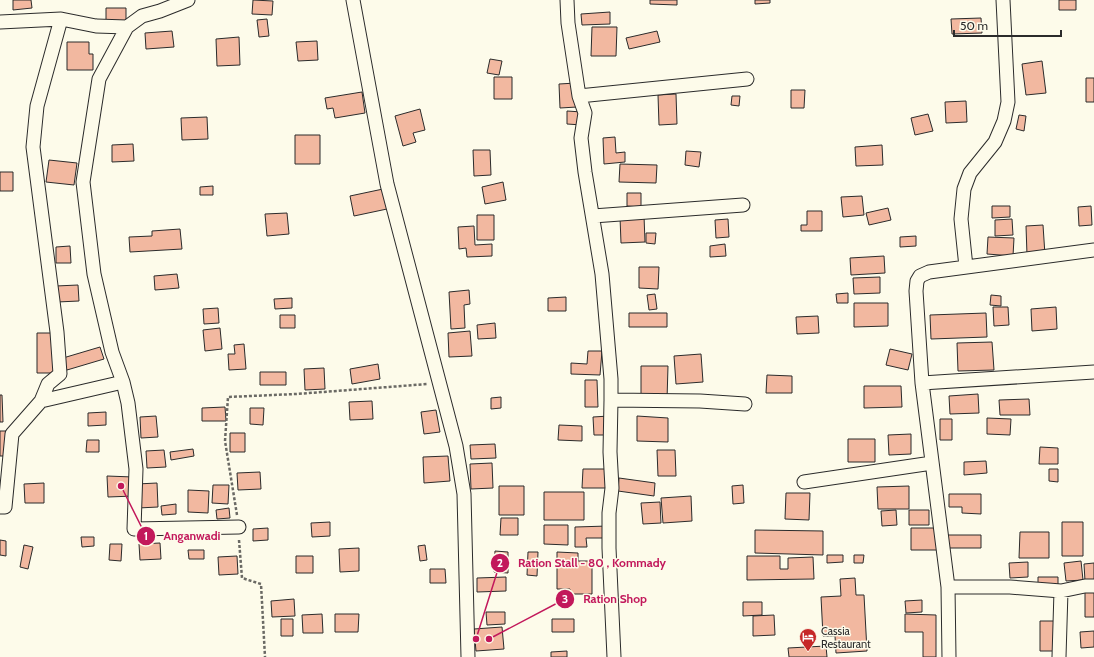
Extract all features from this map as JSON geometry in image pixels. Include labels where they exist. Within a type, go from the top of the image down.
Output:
[{"type":"street","points":[[188,0],[142,16],[127,27],[99,79],[83,182],[94,274],[112,352],[123,382],[128,403],[136,469],[134,529],[239,527]]},
{"type":"street","points":[[353,0],[387,184],[456,446],[464,494],[468,657]]},
{"type":"street","points":[[567,0],[568,23],[579,96],[585,113],[581,138],[602,274],[611,400],[610,452],[612,488],[609,513],[608,548],[614,657]]},
{"type":"street","points":[[966,267],[961,219],[964,189],[970,173],[995,142],[1004,121],[1008,102],[1002,0]]},
{"type":"street","points":[[0,22],[62,19],[96,26],[127,27]]},
{"type":"street","points":[[0,507],[5,507],[12,434],[41,401],[48,384],[60,374],[60,353],[32,147],[36,106],[62,19]]},
{"type":"street","points":[[579,96],[747,80]]},
{"type":"street","points":[[593,216],[743,205]]},
{"type":"street","points":[[949,657],[948,587],[922,383],[916,291],[918,278],[929,272],[1094,250]]},
{"type":"street","points":[[922,383],[1094,372]]},
{"type":"street","points":[[41,401],[123,382]]},
{"type":"street","points":[[611,400],[692,401],[745,404]]},
{"type":"street","points":[[804,482],[932,463]]},
{"type":"street","points":[[948,587],[1061,591],[1085,586],[1094,586]]},
{"type":"street","points":[[1059,657],[1061,591]]},
{"type":"path","points":[[265,657],[260,584],[242,578],[239,527],[225,441],[228,397],[439,384]]},
{"type":"building","points":[[13,0],[31,0],[32,8],[13,10]]},
{"type":"building","points":[[253,0],[273,1],[272,15],[252,14]]},
{"type":"building","points":[[650,0],[677,0],[677,5],[650,4]]},
{"type":"building","points":[[755,0],[770,0],[770,3],[755,4]]},
{"type":"building","points":[[1059,0],[1076,0],[1076,10],[1059,10]]},
{"type":"building","points":[[106,8],[126,8],[126,26],[106,26]]},
{"type":"building","points":[[610,12],[610,24],[582,25],[581,14]]},
{"type":"building","points":[[981,18],[982,33],[952,34],[951,19]]},
{"type":"building","points":[[267,19],[269,36],[259,37],[257,20]]},
{"type":"building","points":[[592,27],[617,27],[616,56],[591,56]]},
{"type":"building","points":[[172,31],[174,47],[146,49],[145,33]]},
{"type":"building","points":[[657,31],[660,42],[629,49],[626,38]]},
{"type":"building","points":[[239,37],[240,65],[217,66],[216,39]]},
{"type":"building","points":[[317,41],[318,60],[298,61],[296,42]]},
{"type":"building","points":[[67,42],[89,42],[89,54],[93,54],[93,70],[67,70]]},
{"type":"building","points":[[490,59],[502,61],[499,75],[487,73]]},
{"type":"building","points":[[1042,61],[1046,93],[1026,95],[1022,64]]},
{"type":"building","points":[[494,77],[512,77],[512,99],[494,99]]},
{"type":"building","points":[[1086,78],[1094,78],[1094,102],[1086,102]]},
{"type":"building","points":[[576,83],[577,107],[560,108],[559,84]]},
{"type":"building","points":[[791,90],[805,90],[804,108],[791,108]]},
{"type":"building","points":[[362,92],[365,113],[335,118],[333,108],[327,109],[325,98]]},
{"type":"building","points":[[676,94],[677,124],[659,125],[658,95]]},
{"type":"building","points":[[732,96],[740,96],[739,106],[731,105]]},
{"type":"building","points":[[966,101],[967,122],[946,123],[945,102]]},
{"type":"building","points":[[420,109],[425,130],[413,133],[416,142],[403,146],[395,116]]},
{"type":"building","points":[[567,111],[582,112],[582,125],[567,124]]},
{"type":"building","points":[[928,114],[933,131],[915,135],[911,118]]},
{"type":"building","points":[[1019,115],[1026,116],[1024,131],[1016,129]]},
{"type":"building","points":[[207,117],[208,139],[182,140],[181,118]]},
{"type":"building","points":[[295,135],[320,135],[320,164],[295,164]]},
{"type":"building","points":[[615,137],[616,153],[625,152],[625,162],[604,164],[603,138]]},
{"type":"building","points":[[133,144],[134,161],[112,162],[112,145]]},
{"type":"building","points":[[882,145],[883,165],[856,166],[855,147]]},
{"type":"building","points":[[473,150],[490,150],[491,175],[474,176]]},
{"type":"building","points":[[686,151],[701,152],[699,167],[685,165]]},
{"type":"building","points":[[49,160],[77,163],[74,185],[46,182]]},
{"type":"building","points":[[620,164],[657,165],[656,183],[619,182]]},
{"type":"building","points":[[0,172],[13,172],[13,191],[0,191]]},
{"type":"building","points":[[503,182],[506,200],[485,204],[482,187]]},
{"type":"building","points":[[213,186],[213,195],[200,195],[200,187]]},
{"type":"building","points":[[383,189],[387,209],[354,216],[350,196]]},
{"type":"building","points":[[627,193],[641,193],[641,207],[627,206]]},
{"type":"building","points":[[862,196],[864,215],[843,217],[841,197]]},
{"type":"building","points":[[992,206],[1010,206],[1010,217],[992,218]]},
{"type":"building","points":[[1091,206],[1092,225],[1079,226],[1078,207]]},
{"type":"building","points":[[888,208],[891,220],[869,225],[866,213]]},
{"type":"building","points":[[807,211],[822,211],[822,231],[801,231],[801,225],[807,225]]},
{"type":"building","points":[[287,213],[289,234],[267,236],[265,214]]},
{"type":"building","points":[[477,215],[494,215],[494,240],[477,240]]},
{"type":"building","points":[[644,216],[645,242],[621,243],[620,217]]},
{"type":"building","points":[[728,219],[729,237],[716,238],[715,220]]},
{"type":"building","points":[[1012,219],[1013,235],[995,236],[995,220]]},
{"type":"building","points":[[1043,225],[1045,255],[1027,255],[1026,226]]},
{"type":"building","points":[[474,226],[475,245],[492,244],[492,256],[467,257],[466,248],[459,249],[458,227]]},
{"type":"building","points":[[180,229],[182,249],[130,252],[129,237],[152,236],[152,231]]},
{"type":"building","points":[[646,233],[656,233],[655,244],[646,243]]},
{"type":"building","points":[[916,236],[916,246],[900,247],[900,237]]},
{"type":"building","points":[[988,237],[1014,238],[1013,256],[987,254]]},
{"type":"building","points":[[725,244],[726,256],[710,257],[710,246]]},
{"type":"building","points":[[70,246],[71,263],[56,263],[56,247]]},
{"type":"building","points":[[884,256],[885,273],[851,275],[850,258]]},
{"type":"building","points":[[639,267],[659,267],[658,289],[639,288]]},
{"type":"building","points":[[177,274],[179,288],[155,290],[154,276]]},
{"type":"building","points":[[880,277],[880,293],[854,294],[853,278]]},
{"type":"building","points":[[78,285],[79,301],[57,302],[56,286]]},
{"type":"building","points":[[469,290],[470,304],[464,305],[465,328],[451,329],[449,292]]},
{"type":"building","points":[[848,293],[848,303],[837,303],[836,294]]},
{"type":"building","points":[[655,294],[657,309],[649,310],[647,295]]},
{"type":"building","points":[[991,295],[1001,296],[1001,306],[990,305]]},
{"type":"building","points":[[566,297],[566,311],[548,311],[548,298]]},
{"type":"building","points":[[292,298],[292,308],[275,309],[274,299]]},
{"type":"building","points":[[854,303],[888,303],[888,326],[854,327]]},
{"type":"building","points":[[993,307],[1008,307],[1009,325],[994,326]]},
{"type":"building","points":[[1056,307],[1057,329],[1032,331],[1031,309]]},
{"type":"building","points":[[218,308],[219,323],[204,324],[203,309]]},
{"type":"building","points":[[629,313],[667,313],[667,327],[629,327]]},
{"type":"building","points":[[986,313],[987,337],[931,339],[930,315]]},
{"type":"building","points":[[280,315],[295,315],[295,328],[280,328]]},
{"type":"building","points":[[818,316],[819,333],[797,334],[796,317]]},
{"type":"building","points":[[495,323],[496,338],[478,339],[477,325]]},
{"type":"building","points":[[220,328],[222,349],[205,351],[203,330]]},
{"type":"building","points":[[470,331],[472,356],[449,357],[448,333]]},
{"type":"building","points":[[37,333],[52,333],[52,354],[59,354],[59,373],[37,373]]},
{"type":"building","points":[[992,342],[994,370],[958,371],[957,343]]},
{"type":"building","points":[[244,344],[246,369],[229,370],[228,354],[235,354],[234,345]]},
{"type":"building","points":[[100,347],[104,359],[67,370],[63,358]]},
{"type":"building","points":[[890,349],[912,354],[908,370],[886,365]]},
{"type":"building","points":[[588,351],[602,351],[600,375],[571,374],[571,363],[587,364]]},
{"type":"building","points":[[701,354],[703,382],[676,384],[674,356]]},
{"type":"building","points":[[378,364],[380,379],[352,384],[350,369]]},
{"type":"building","points":[[641,366],[668,366],[667,400],[641,400]]},
{"type":"building","points":[[324,368],[325,389],[305,390],[304,369]]},
{"type":"building","points":[[260,372],[286,372],[286,385],[260,385]]},
{"type":"building","points":[[767,375],[792,376],[792,393],[766,393]]},
{"type":"building","points":[[585,380],[597,380],[598,407],[585,407]]},
{"type":"building","points":[[864,386],[901,386],[902,407],[864,408]]},
{"type":"building","points":[[978,394],[979,413],[950,414],[949,396]]},
{"type":"building","points":[[0,395],[2,395],[3,422],[0,422]]},
{"type":"building","points":[[501,397],[501,408],[491,409],[491,398]]},
{"type":"building","points":[[1029,399],[1030,415],[1000,415],[999,400]]},
{"type":"building","points":[[372,401],[373,419],[350,420],[349,402]]},
{"type":"building","points":[[225,407],[226,421],[202,421],[202,408]]},
{"type":"building","points":[[250,408],[264,408],[263,425],[250,424]]},
{"type":"building","points":[[436,410],[440,432],[424,434],[421,412]]},
{"type":"building","points":[[106,412],[106,425],[88,426],[88,413]]},
{"type":"building","points":[[156,416],[158,437],[141,438],[140,417]]},
{"type":"building","points":[[609,416],[610,435],[594,435],[593,417]]},
{"type":"building","points":[[637,416],[668,418],[668,442],[637,441]]},
{"type":"building","points":[[987,418],[1011,419],[1010,435],[987,434]]},
{"type":"building","points":[[940,419],[952,419],[952,440],[940,440]]},
{"type":"building","points":[[559,425],[582,426],[582,441],[558,440]]},
{"type":"building","points":[[0,431],[9,431],[8,456],[0,456]]},
{"type":"building","points":[[230,433],[245,433],[245,452],[230,452]]},
{"type":"building","points":[[911,434],[911,454],[889,455],[888,435]]},
{"type":"building","points":[[848,439],[875,439],[875,462],[848,462]]},
{"type":"building","points":[[87,440],[99,440],[99,452],[86,452]]},
{"type":"building","points":[[495,444],[496,458],[471,459],[470,445]]},
{"type":"building","points":[[1040,447],[1058,448],[1058,464],[1039,464]]},
{"type":"building","points":[[193,449],[194,456],[171,460],[170,452]]},
{"type":"building","points":[[164,450],[166,467],[147,468],[146,451]]},
{"type":"building","points":[[657,450],[675,450],[676,476],[658,476]]},
{"type":"building","points":[[448,456],[450,481],[424,483],[423,457]]},
{"type":"building","points":[[986,461],[987,473],[964,475],[964,462]]},
{"type":"building","points":[[492,463],[493,488],[471,489],[470,464]]},
{"type":"building","points":[[583,469],[611,469],[611,488],[582,488]]},
{"type":"building","points":[[1049,469],[1058,469],[1058,482],[1049,481]]},
{"type":"building","points":[[260,472],[261,489],[238,490],[237,473]]},
{"type":"building","points":[[107,476],[133,477],[134,496],[108,497]]},
{"type":"building","points":[[619,478],[655,483],[654,496],[618,491]]},
{"type":"building","points":[[44,483],[44,503],[25,503],[24,484]]},
{"type":"building","points":[[157,483],[158,507],[138,508],[137,484]]},
{"type":"building","points":[[213,485],[229,485],[228,504],[212,503]]},
{"type":"building","points":[[743,485],[744,503],[733,504],[732,486]]},
{"type":"building","points":[[499,486],[524,486],[524,515],[499,515]]},
{"type":"building","points":[[909,486],[909,509],[878,509],[877,487]]},
{"type":"building","points":[[188,490],[209,491],[208,513],[188,512]]},
{"type":"building","points":[[544,492],[584,492],[584,520],[544,520]]},
{"type":"building","points":[[786,493],[810,493],[809,520],[785,519]]},
{"type":"building","points":[[949,494],[981,494],[981,514],[962,513],[962,507],[949,507]]},
{"type":"building","points":[[691,496],[692,521],[663,523],[661,498]]},
{"type":"building","points":[[660,502],[661,523],[643,524],[641,503]]},
{"type":"building","points":[[176,504],[176,514],[162,515],[161,506]]},
{"type":"building","points":[[229,508],[230,518],[217,519],[216,510]]},
{"type":"building","points":[[896,510],[897,525],[882,526],[881,511]]},
{"type":"building","points":[[909,510],[929,510],[929,525],[909,525]]},
{"type":"building","points":[[501,518],[518,518],[518,535],[500,535]]},
{"type":"building","points":[[330,522],[330,536],[312,537],[311,523]]},
{"type":"building","points":[[1062,522],[1083,522],[1083,556],[1062,556]]},
{"type":"building","points":[[544,525],[568,525],[568,545],[544,544]]},
{"type":"building","points":[[608,526],[608,538],[586,538],[587,547],[575,547],[575,527]]},
{"type":"building","points":[[268,528],[268,540],[253,541],[253,529]]},
{"type":"building","points":[[911,528],[938,528],[938,550],[911,550]]},
{"type":"building","points":[[755,530],[823,531],[823,555],[755,553]]},
{"type":"building","points":[[1020,532],[1049,532],[1049,558],[1019,558]]},
{"type":"building","points":[[946,535],[981,535],[981,548],[946,548]]},
{"type":"building","points":[[81,537],[94,537],[94,546],[82,547]]},
{"type":"building","points":[[0,540],[6,541],[6,556],[0,555]]},
{"type":"building","points":[[160,543],[161,559],[140,560],[139,544]]},
{"type":"building","points":[[110,544],[122,544],[121,561],[109,560]]},
{"type":"building","points":[[24,545],[33,547],[28,569],[20,567]]},
{"type":"building","points":[[425,545],[427,560],[420,561],[418,546]]},
{"type":"building","points":[[359,548],[359,571],[340,572],[339,549]]},
{"type":"building","points":[[188,550],[204,550],[204,559],[189,559]]},
{"type":"building","points":[[495,551],[508,552],[508,573],[494,572]]},
{"type":"building","points":[[528,552],[538,552],[537,576],[527,575]]},
{"type":"building","points":[[557,552],[578,553],[578,561],[592,561],[592,594],[570,594],[570,589],[557,589]]},
{"type":"building","points":[[827,555],[843,555],[843,562],[827,563]]},
{"type":"building","points":[[854,555],[864,555],[863,563],[854,563]]},
{"type":"building","points":[[237,556],[238,574],[219,575],[218,557]]},
{"type":"building","points":[[296,556],[313,556],[313,573],[296,573]]},
{"type":"building","points":[[747,556],[780,556],[780,569],[788,569],[788,558],[813,557],[814,579],[747,580]]},
{"type":"building","points":[[1081,561],[1083,580],[1066,581],[1064,563]]},
{"type":"building","points":[[1028,562],[1028,577],[1010,578],[1009,563]]},
{"type":"building","points":[[1094,563],[1094,581],[1085,581],[1084,564]]},
{"type":"building","points":[[430,569],[445,569],[446,583],[430,583]]},
{"type":"building","points":[[506,577],[506,591],[477,592],[477,578]]},
{"type":"building","points":[[1038,577],[1058,577],[1058,585],[1038,586]]},
{"type":"building","points":[[855,578],[856,595],[864,595],[867,651],[836,653],[835,636],[823,636],[821,597],[841,596],[840,579]]},
{"type":"building","points":[[1085,592],[1094,592],[1094,617],[1085,617]]},
{"type":"building","points":[[294,599],[295,616],[272,617],[271,601]]},
{"type":"building","points":[[922,600],[922,612],[906,613],[905,601]]},
{"type":"building","points":[[743,602],[762,602],[762,615],[743,616]]},
{"type":"building","points":[[486,612],[505,612],[505,624],[487,625]]},
{"type":"building","points":[[322,614],[323,633],[303,633],[302,615]]},
{"type":"building","points":[[335,614],[359,614],[358,632],[335,632]]},
{"type":"building","points":[[905,614],[936,615],[936,657],[923,657],[923,632],[905,632]]},
{"type":"building","points":[[774,615],[775,635],[753,636],[753,616]]},
{"type":"building","points":[[281,619],[293,619],[293,636],[281,636]]},
{"type":"building","points":[[552,619],[574,619],[574,632],[552,632]]},
{"type":"building","points":[[1040,621],[1054,621],[1054,651],[1040,651]]},
{"type":"building","points":[[502,627],[504,649],[476,651],[474,629]]},
{"type":"building","points":[[1094,631],[1094,647],[1081,648],[1080,632]]},
{"type":"building","name":"Cassia Restaurant","points":[[826,646],[827,657],[789,657],[788,648]]},
{"type":"building","points":[[567,651],[567,657],[551,657],[551,652]]},
{"type":"place","name":"Anganwadi","points":[[121,486]]},
{"type":"place","name":"Ration Stall - 80 , Kommady","points":[[476,639]]},
{"type":"place","name":"Ration Shop","points":[[489,639]]},
{"type":"place","name":"Cassia Restaurant","points":[[808,652]]}]
